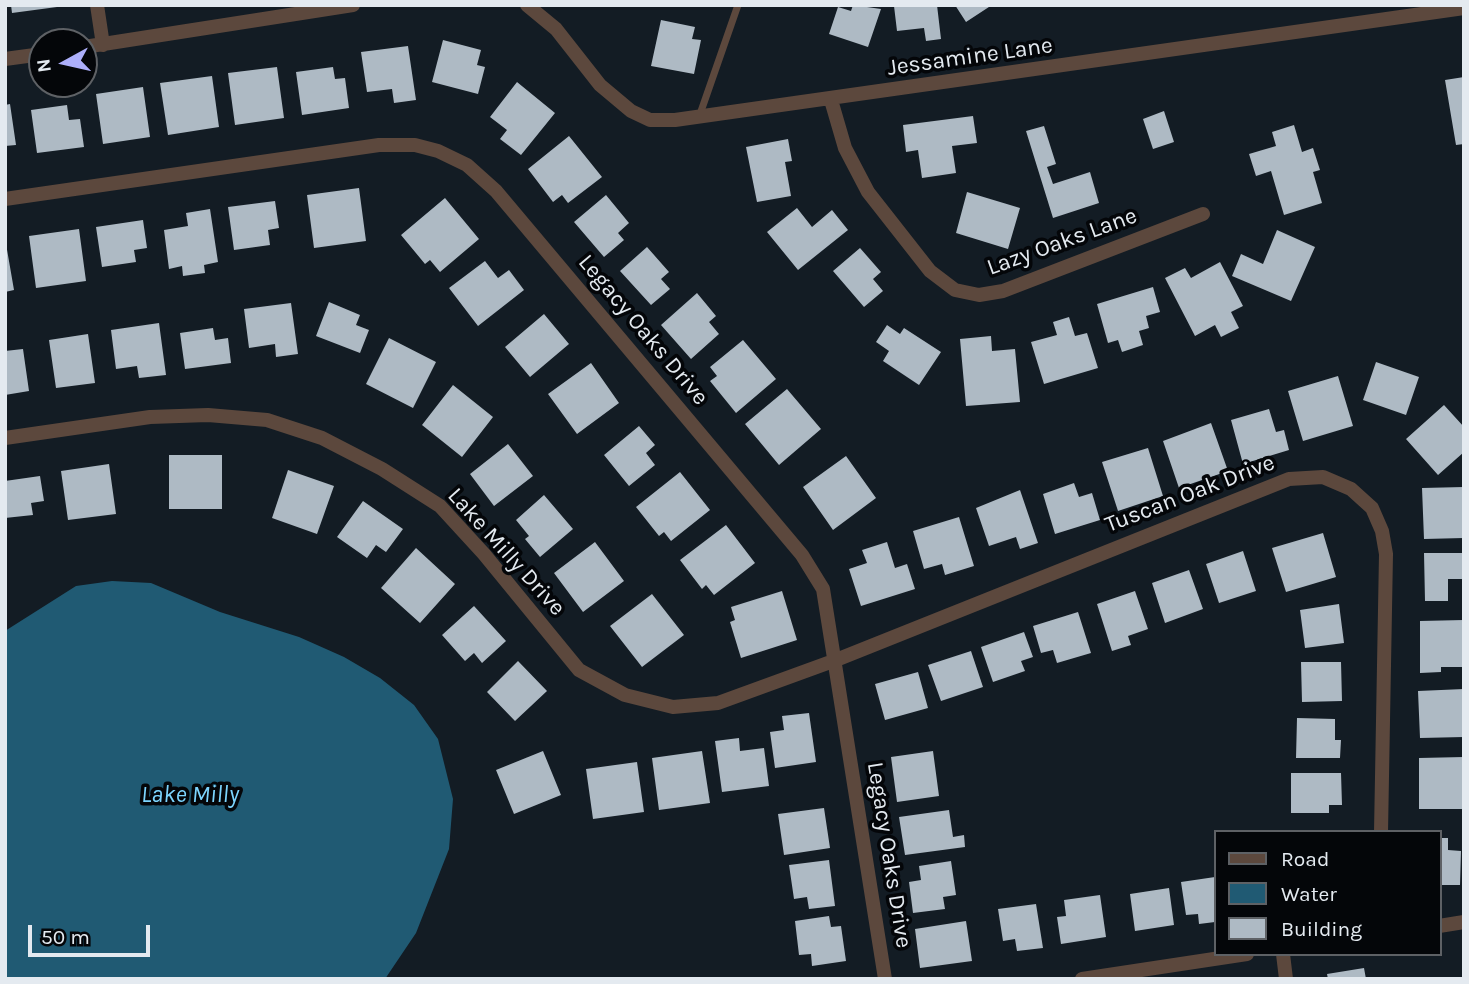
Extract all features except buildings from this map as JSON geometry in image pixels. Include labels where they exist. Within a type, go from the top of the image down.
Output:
[{"type":"street","points":[[97,5],[103,45]]},
{"type":"street","points":[[98,46],[353,5]]},
{"type":"street","name":"Jessamine Lane","points":[[527,5],[556,29],[600,85],[631,111],[650,120],[699,117],[831,100],[1464,8]]},
{"type":"street","points":[[5,59],[28,56]]},
{"type":"street","name":"Lazy Oaks Lane","points":[[831,100],[845,148],[867,192],[930,271],[955,290],[979,295],[1003,292],[1203,214]]},
{"type":"street","name":"Legacy Oaks Drive","points":[[5,199],[379,145],[415,145],[438,151],[467,165],[496,191],[802,555],[823,589],[885,979]]},
{"type":"street","name":"Lake Milly Drive","points":[[5,438],[150,417],[208,415],[267,420],[321,438],[382,469],[440,506],[484,554],[579,670],[625,695],[673,707],[718,703],[836,660]]},
{"type":"street","name":"Tuscan Oak Drive","points":[[836,660],[1289,479],[1323,477],[1351,489],[1372,508],[1382,531],[1386,554],[1381,830]]},
{"type":"street","points":[[1441,926],[1464,922]]},
{"type":"street","points":[[1082,979],[1234,956]]},
{"type":"street","points":[[1283,956],[1286,979]]},
{"type":"lane","points":[[699,117],[738,5]]},
{"type":"water","name":"Lake Milly","points":[[112,581],[151,583],[220,612],[299,637],[344,657],[380,678],[414,705],[438,739],[453,799],[449,849],[416,933],[385,979],[5,977],[5,631],[76,586]]}]
